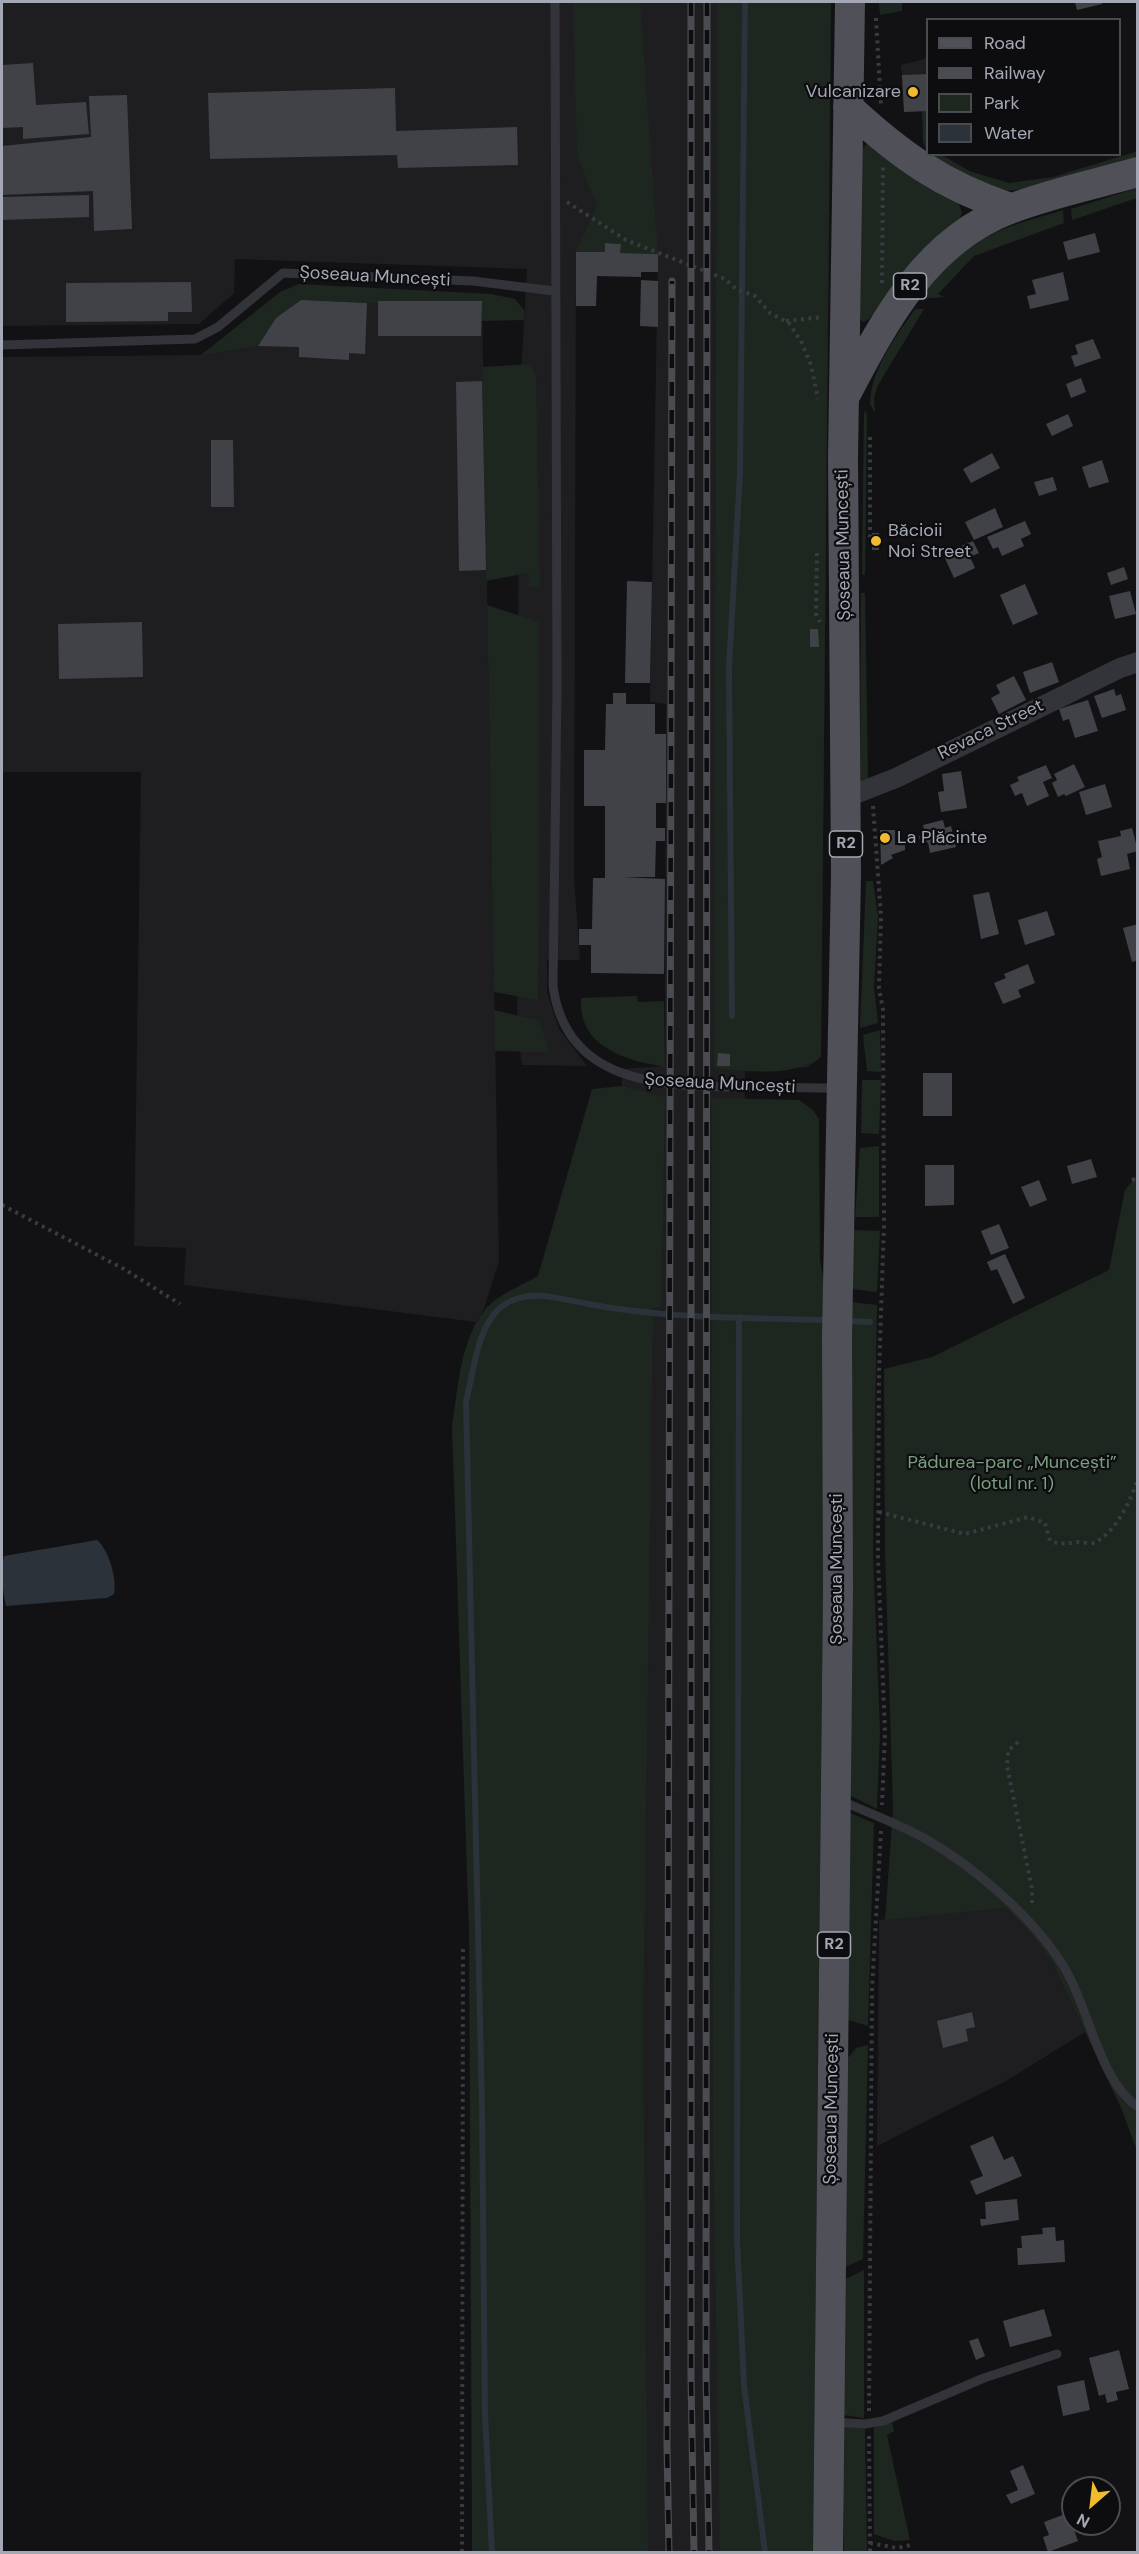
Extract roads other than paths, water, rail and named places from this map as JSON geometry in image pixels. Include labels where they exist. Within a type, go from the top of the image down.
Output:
[{"type":"main road","name":"Șoseaua Muncești","points":[[828,2553],[836,1797],[837,1337],[845,798],[832,403],[844,315],[848,107],[863,7]]},
{"type":"main road","points":[[848,107],[922,169],[954,186],[1010,208]]},
{"type":"main road","name":"R2","points":[[832,403],[882,326],[934,256],[958,236],[1010,208],[1137,172]]},
{"type":"street","name":"Revaca Street","points":[[845,798],[896,778],[1120,668],[1137,662]]},
{"type":"lane","name":"Șoseaua Muncești","points":[[555,2],[556,690],[553,986],[556,1009],[576,1042],[598,1061],[630,1078],[644,1082],[706,1087],[841,1088]]},
{"type":"lane","name":"Șoseaua Muncești","points":[[2,345],[195,339],[218,327],[283,273],[473,281],[554,291]]},
{"type":"lane","points":[[836,1797],[923,1838],[971,1869],[1027,1921],[1045,1940],[1065,1968],[1104,2058],[1125,2098],[1137,2107]]},
{"type":"lane","points":[[829,2422],[883,2421],[984,2378],[1057,2354]]},
{"type":"water","points":[[97,1540],[111,1565],[114,1594],[107,1598],[6,1606],[2,1574],[4,1556]]},
{"type":"waterway","points":[[732,1016],[729,668],[740,473],[745,2]]},
{"type":"waterway","points":[[492,2552],[485,2415],[482,2105],[466,1401],[478,1349],[482,1336],[495,1313],[514,1300],[534,1296],[648,1313],[829,1320]]},
{"type":"waterway","points":[[739,1317],[737,2239],[744,2385],[765,2552]]},
{"type":"waterway","points":[[845,1321],[870,1322]]},
{"type":"railway","points":[[691,2],[691,2378],[694,2552]]},
{"type":"railway","points":[[707,2],[706,2373],[709,2552]]},
{"type":"railway","points":[[669,2552],[667,2445],[672,281]]},
{"type":"place","name":"Vulcanizare","points":[[913,92]]},
{"type":"place","name":"Băcioii Noi Street","points":[[876,541]]},
{"type":"place","name":"La Plăcinte","points":[[885,838]]},
{"type":"park label","name":"Pădurea-parc „Muncești” (lotul nr. 1)","points":[[1012,1473]]}]
